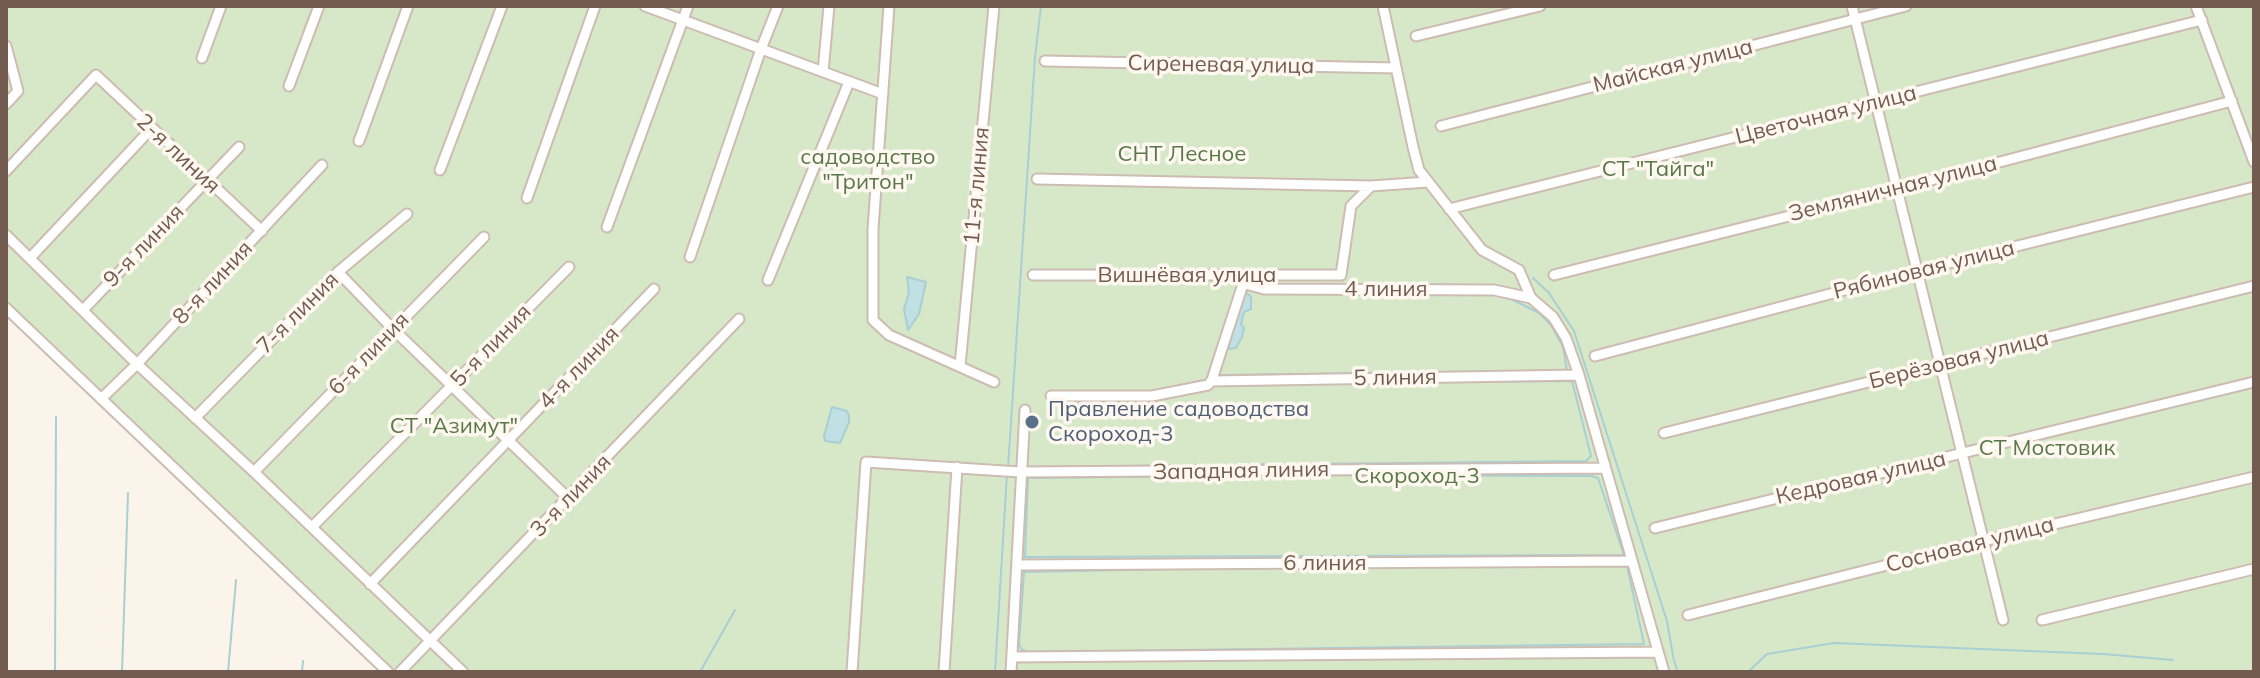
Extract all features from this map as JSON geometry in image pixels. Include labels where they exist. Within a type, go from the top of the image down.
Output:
[{"type":"street","points":[[202,58],[221,6]]},
{"type":"street","points":[[289,86],[319,6]]},
{"type":"street","points":[[359,141],[408,6]]},
{"type":"street","points":[[440,170],[502,6]]},
{"type":"street","points":[[527,198],[595,6]]},
{"type":"street","points":[[645,6],[883,94]]},
{"type":"street","points":[[607,227],[688,6]]},
{"type":"street","points":[[690,257],[778,6]]},
{"type":"street","points":[[823,72],[829,6]]},
{"type":"street","points":[[889,6],[873,229],[873,320],[889,335],[994,382]]},
{"type":"street","name":"11-я линия","points":[[960,366],[994,6]]},
{"type":"street","points":[[1383,6],[1419,170],[1482,250],[1519,270],[1531,298],[1553,317],[1566,338],[1664,672]]},
{"type":"street","points":[[1416,36],[1540,6]]},
{"type":"street","points":[[1852,6],[2003,620]]},
{"type":"street","name":"Майская улица","points":[[1441,126],[1906,6]]},
{"type":"street","points":[[2196,6],[2254,162]]},
{"type":"street","name":"Цветочная улица","points":[[1449,209],[2202,20]]},
{"type":"street","points":[[6,46],[18,91],[6,104]]},
{"type":"street","name":"Сиреневая улица","points":[[1045,61],[1396,68]]},
{"type":"street","name":"2-я линия","points":[[6,171],[96,75],[262,231]]},
{"type":"street","points":[[768,280],[849,82]]},
{"type":"street","name":"Земляничная улица","points":[[1554,275],[2232,101]]},
{"type":"street","points":[[30,258],[151,129]]},
{"type":"street","name":"9-я линия","points":[[83,310],[239,147]]},
{"type":"street","name":"8-я линия","points":[[101,399],[322,165]]},
{"type":"street","points":[[1037,179],[1371,186],[1428,182]]},
{"type":"street","name":"Вишнёвая улица","points":[[1033,275],[1245,279],[1341,275],[1351,206],[1371,186]]},
{"type":"street","name":"Рябиновая улица","points":[[1595,356],[2254,187]]},
{"type":"street","name":"7-я линия","points":[[195,418],[338,272],[407,214]]},
{"type":"street","points":[[6,235],[137,364],[463,672]]},
{"type":"street","name":"6-я линия","points":[[254,472],[484,237]]},
{"type":"street","name":"5-я линия","points":[[312,527],[569,267]]},
{"type":"street","points":[[338,272],[569,499]]},
{"type":"street","points":[[1211,381],[1245,279]]},
{"type":"street","name":"4 линия","points":[[1245,279],[1264,289],[1494,290],[1531,298]]},
{"type":"street","name":"Берёзовая улица","points":[[1664,433],[2254,286]]},
{"type":"street","name":"4-я линия","points":[[370,584],[654,289]]},
{"type":"street","points":[[6,308],[388,672]]},
{"type":"street","name":"3-я линия","points":[[400,672],[739,319]]},
{"type":"street","name":"5 линия","points":[[1051,396],[1152,396],[1208,385],[1211,381],[1579,375]]},
{"type":"street","name":"Кедровая улица","points":[[1655,528],[2254,382]]},
{"type":"street","points":[[1011,672],[1017,565],[1012,471],[1025,410]]},
{"type":"street","name":"Западная линия","points":[[852,672],[866,462],[1012,471],[1605,468]]},
{"type":"street","points":[[944,672],[957,467]]},
{"type":"street","name":"Сосновая улица","points":[[1688,615],[2254,477]]},
{"type":"street","name":"6 линия","points":[[1017,565],[1632,561]]},
{"type":"street","points":[[2042,620],[2254,569]]},
{"type":"street","points":[[1012,657],[1658,652]]},
{"type":"green space","points":[[6,6],[2254,6],[2254,672],[388,672],[6,308]]},
{"type":"water","points":[[907,277],[926,282],[919,314],[908,330],[904,309],[909,292]]},
{"type":"water","points":[[1243,292],[1251,297],[1251,309],[1244,312],[1242,337],[1236,348],[1229,349],[1227,345],[1242,304]]},
{"type":"water","points":[[832,407],[847,411],[849,416],[840,443],[825,441]]},
{"type":"waterway","points":[[1008,468],[1041,6]]},
{"type":"waterway","points":[[1533,278],[1549,293],[1574,331],[1667,621],[1678,672]]},
{"type":"waterway","points":[[1509,298],[1539,313],[1551,325],[1563,347],[1567,371]]},
{"type":"waterway","points":[[1221,375],[1460,372]]},
{"type":"waterway","points":[[1028,467],[1586,461],[1591,456],[1572,381],[1352,383]]},
{"type":"waterway","points":[[55,672],[56,417]]},
{"type":"waterway","points":[[995,672],[1007,474]]},
{"type":"waterway","points":[[1309,475],[1592,476],[1598,478],[1624,555],[1025,557],[1028,478],[1309,475]]},
{"type":"waterway","points":[[122,672],[128,493]]},
{"type":"waterway","points":[[1326,566],[1627,566],[1644,644],[1027,652],[1019,644],[1024,572],[1326,566]]},
{"type":"waterway","points":[[228,672],[236,580]]},
{"type":"waterway","points":[[700,672],[735,610]]},
{"type":"waterway","points":[[1748,672],[1767,654],[1834,643],[2103,654],[2173,660]]},
{"type":"waterway","points":[[302,672],[303,661]]},
{"type":"place","name":"Правление садоводства Скороход-3","points":[[1032,422]]},
{"type":"park label","name":"СНТ Лесное","points":[[1182,154]]},
{"type":"park label","name":"СТ \"Тайга\"","points":[[1658,169]]},
{"type":"park label","name":"садоводство \"Тритон\"","points":[[868,170]]},
{"type":"park label","name":"СТ \"Азимут\"","points":[[454,426]]},
{"type":"park label","name":"СТ Мостовик","points":[[2047,448]]},
{"type":"park label","name":"Скороход-3","points":[[1417,476]]}]
